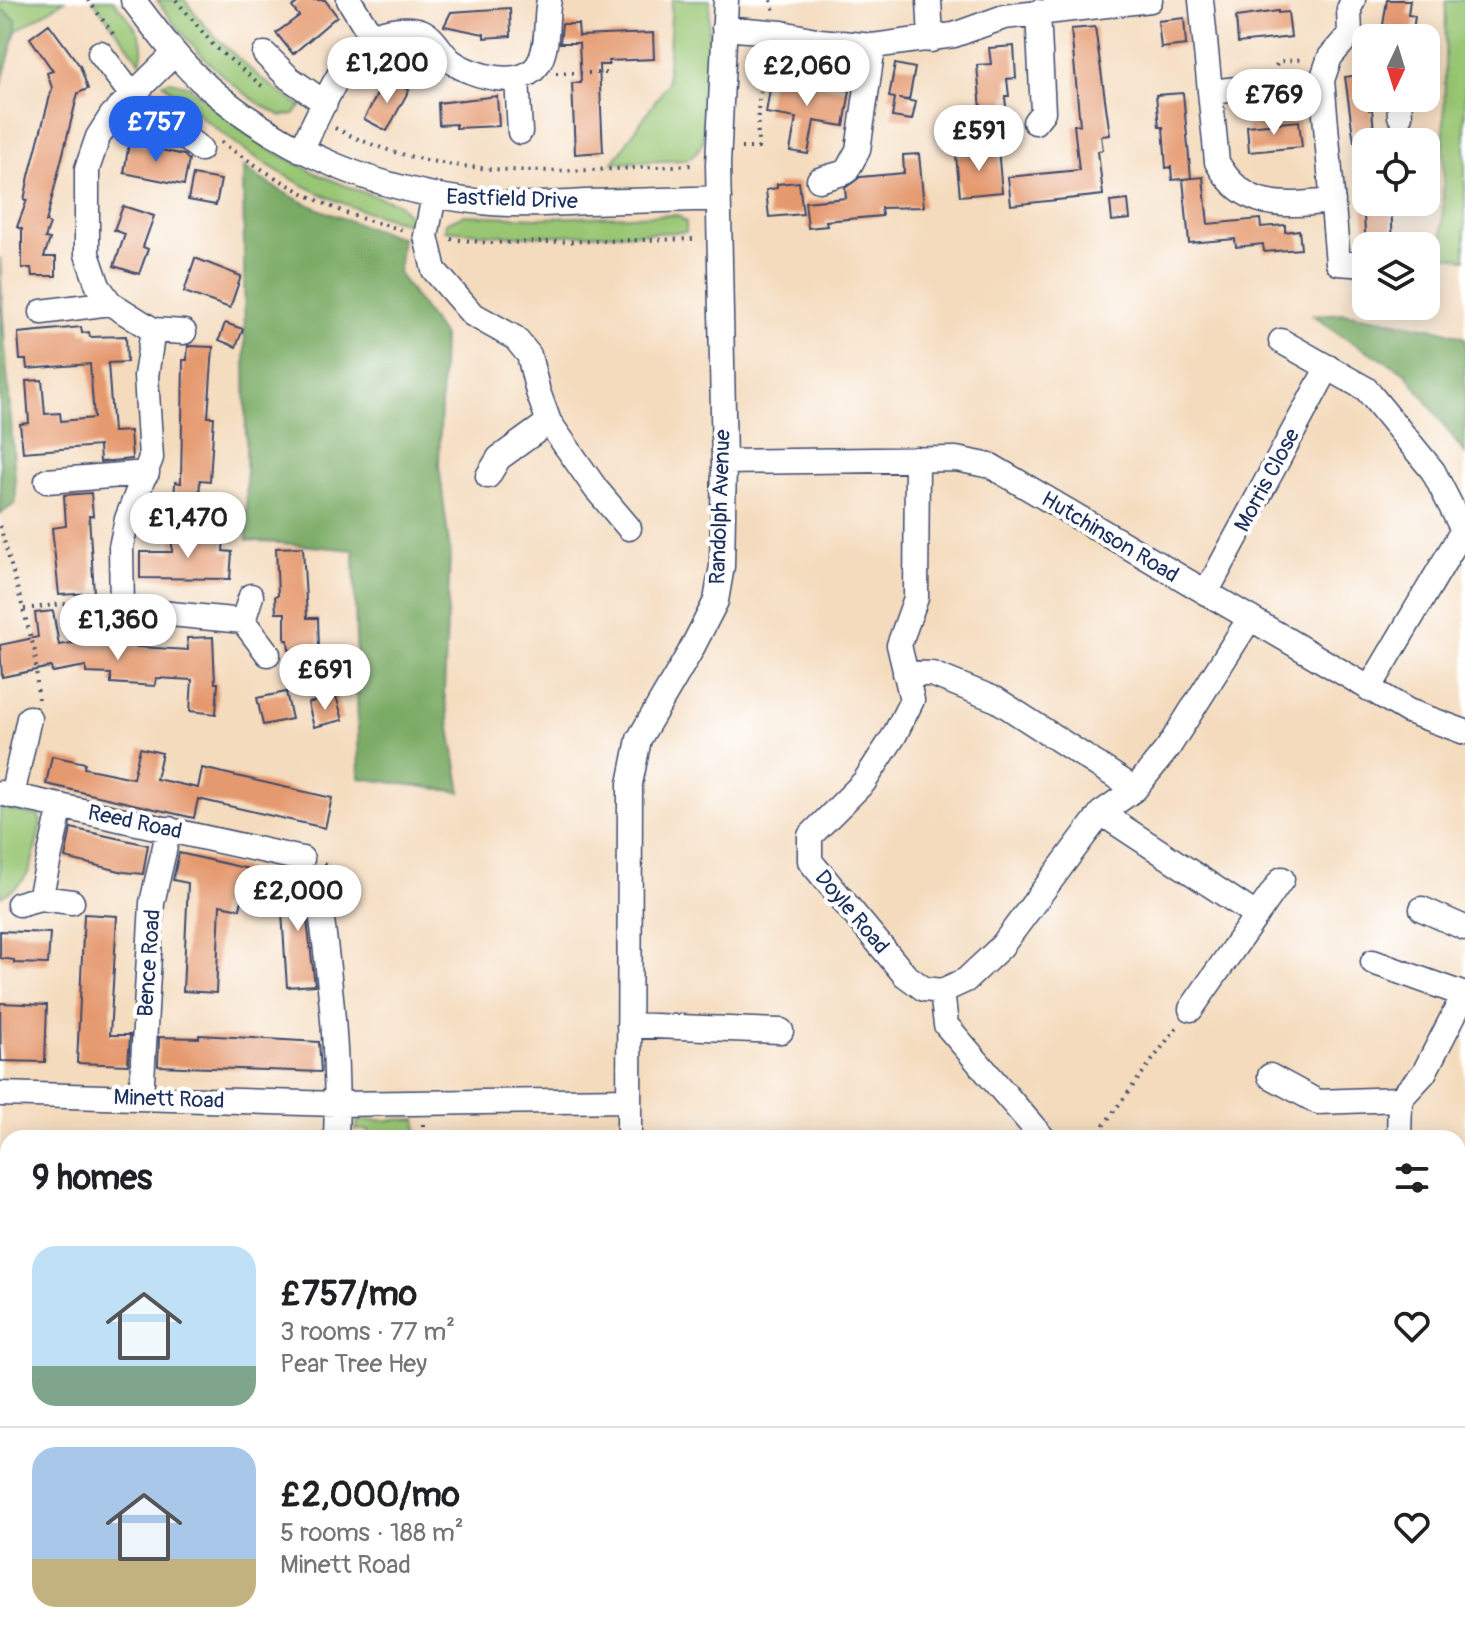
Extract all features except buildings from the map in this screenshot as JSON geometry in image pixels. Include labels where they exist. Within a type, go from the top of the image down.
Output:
[{"type":"street","name":"Eastfield Drive","points":[[133,0],[174,54],[207,87],[248,118],[339,169],[434,196],[485,203],[719,198]]},
{"type":"street","points":[[349,0],[372,37]]},
{"type":"street","points":[[301,150],[350,56],[372,37],[401,29],[421,31],[451,61],[473,73],[517,78],[539,64],[544,50],[549,0]]},
{"type":"street","name":"Randolph Avenue","points":[[629,1130],[630,784],[639,739],[716,601],[722,566],[724,462],[718,156],[726,0]]},
{"type":"street","points":[[929,0],[931,40]]},
{"type":"street","points":[[724,28],[873,46],[931,40],[1004,17],[1150,0]]},
{"type":"street","points":[[1201,0],[1217,162],[1226,179],[1268,204],[1334,211]]},
{"type":"street","points":[[1351,4],[1355,24]]},
{"type":"street","points":[[1035,122],[1043,112],[1038,12]]},
{"type":"street","points":[[1352,44],[1330,57],[1322,80],[1338,263],[1352,264]]},
{"type":"street","points":[[819,180],[846,172],[858,150],[873,46]]},
{"type":"street","points":[[100,53],[132,95],[200,149]]},
{"type":"street","points":[[174,54],[112,115],[98,137],[87,169],[87,254],[98,286],[110,303],[153,330],[184,332]]},
{"type":"street","points":[[265,54],[321,111]]},
{"type":"street","points":[[517,78],[520,132]]},
{"type":"street","points":[[1210,92],[1266,86]]},
{"type":"street","points":[[434,196],[426,236],[434,270],[472,314],[515,338],[529,355],[549,422],[596,489],[629,528]]},
{"type":"street","points":[[42,312],[110,303]]},
{"type":"street","points":[[153,330],[146,376],[151,458],[127,519],[110,608],[243,621],[268,654]]},
{"type":"street","points":[[1281,341],[1366,389],[1433,471],[1463,530],[1369,689]]},
{"type":"street","name":"Morris Close","points":[[1206,593],[1328,367]]},
{"type":"street","points":[[488,476],[499,458],[549,422]]},
{"type":"street","name":"Doyle Road","points":[[917,459],[916,598],[899,645],[912,700],[894,736],[864,782],[810,836],[810,861],[905,975],[924,989],[942,991]]},
{"type":"street","name":"Hutchinson Road","points":[[724,462],[956,459],[991,466],[1408,711],[1465,732]]},
{"type":"street","points":[[47,481],[147,473]]},
{"type":"street","points":[[243,621],[251,596]]},
{"type":"street","points":[[1036,1130],[946,1025],[942,991],[966,980],[1001,947],[1101,813],[1135,789],[1168,748],[1250,618]]},
{"type":"street","points":[[905,673],[932,674],[997,700],[1135,789]]},
{"type":"street","name":"Reed Road","points":[[29,718],[6,795],[302,859]]},
{"type":"street","name":"Reed Road","points":[[61,806],[30,901],[72,902]]},
{"type":"street","points":[[1101,813],[1256,915]]},
{"type":"street","name":"Bence Road","points":[[141,1098],[152,903],[169,829]]},
{"type":"street","points":[[1191,1009],[1282,879]]},
{"type":"street","points":[[1422,909],[1465,928]]},
{"type":"street","points":[[321,912],[333,1001],[336,1130]]},
{"type":"street","points":[[1373,962],[1464,995],[1424,1073],[1400,1099],[1399,1130]]},
{"type":"street","points":[[629,1025],[781,1031]]},
{"type":"street","points":[[1270,1076],[1318,1102],[1400,1099]]},
{"type":"street","name":"Minett Road","points":[[0,1094],[337,1104],[629,1100]]},
{"type":"path","points":[[176,0],[214,46],[267,90]]},
{"type":"path","points":[[321,111],[350,136],[394,152],[449,165],[503,170],[718,156],[758,148],[757,102],[761,82],[782,33],[771,0]]},
{"type":"path","points":[[1325,106],[1287,110],[1266,86],[1278,62],[1330,57]]},
{"type":"path","points":[[539,64],[551,72],[606,73]]},
{"type":"path","points":[[0,526],[35,652],[39,691],[37,711],[29,718]]},
{"type":"path","points":[[24,609],[62,604],[110,608]]},
{"type":"path","points":[[302,859],[329,865],[321,912]]},
{"type":"path","points":[[1100,1130],[1191,1009]]},
{"type":"green space","points":[[2,0],[65,0],[16,31],[15,20],[0,11]]},
{"type":"green space","points":[[93,0],[113,0],[131,22],[142,44],[140,62]]},
{"type":"green space","points":[[157,0],[185,0],[207,28],[239,59],[272,87],[302,106],[294,114],[282,116],[245,94],[197,51]]},
{"type":"green space","points":[[672,0],[710,0],[703,142],[696,153],[686,160],[613,163],[667,84]]},
{"type":"green space","points":[[1446,0],[1465,0],[1465,259],[1442,255]]},
{"type":"green space","points":[[0,11],[5,11],[16,20],[16,31],[0,89]]},
{"type":"green space","points":[[171,81],[189,86],[263,146],[315,173],[398,203],[410,217],[410,224],[350,206],[274,169],[205,120],[163,83]]},
{"type":"green space","points":[[243,166],[299,200],[402,238],[398,273],[443,336],[439,465],[450,553],[444,693],[461,792],[359,778],[354,550],[247,540]]},
{"type":"green space","points":[[463,215],[538,218],[677,215],[686,222],[686,232],[517,236],[445,230],[446,223]]},
{"type":"green space","points":[[0,257],[16,503],[0,514]]},
{"type":"green space","points":[[1343,313],[1352,315],[1352,320],[1384,320],[1442,330],[1465,338],[1465,454],[1406,373],[1338,334],[1313,315]]},
{"type":"green space","points":[[0,808],[39,816],[41,823],[31,867],[20,883],[0,897]]},
{"type":"green space","points":[[417,1119],[417,1130],[356,1130],[358,1121]]}]
